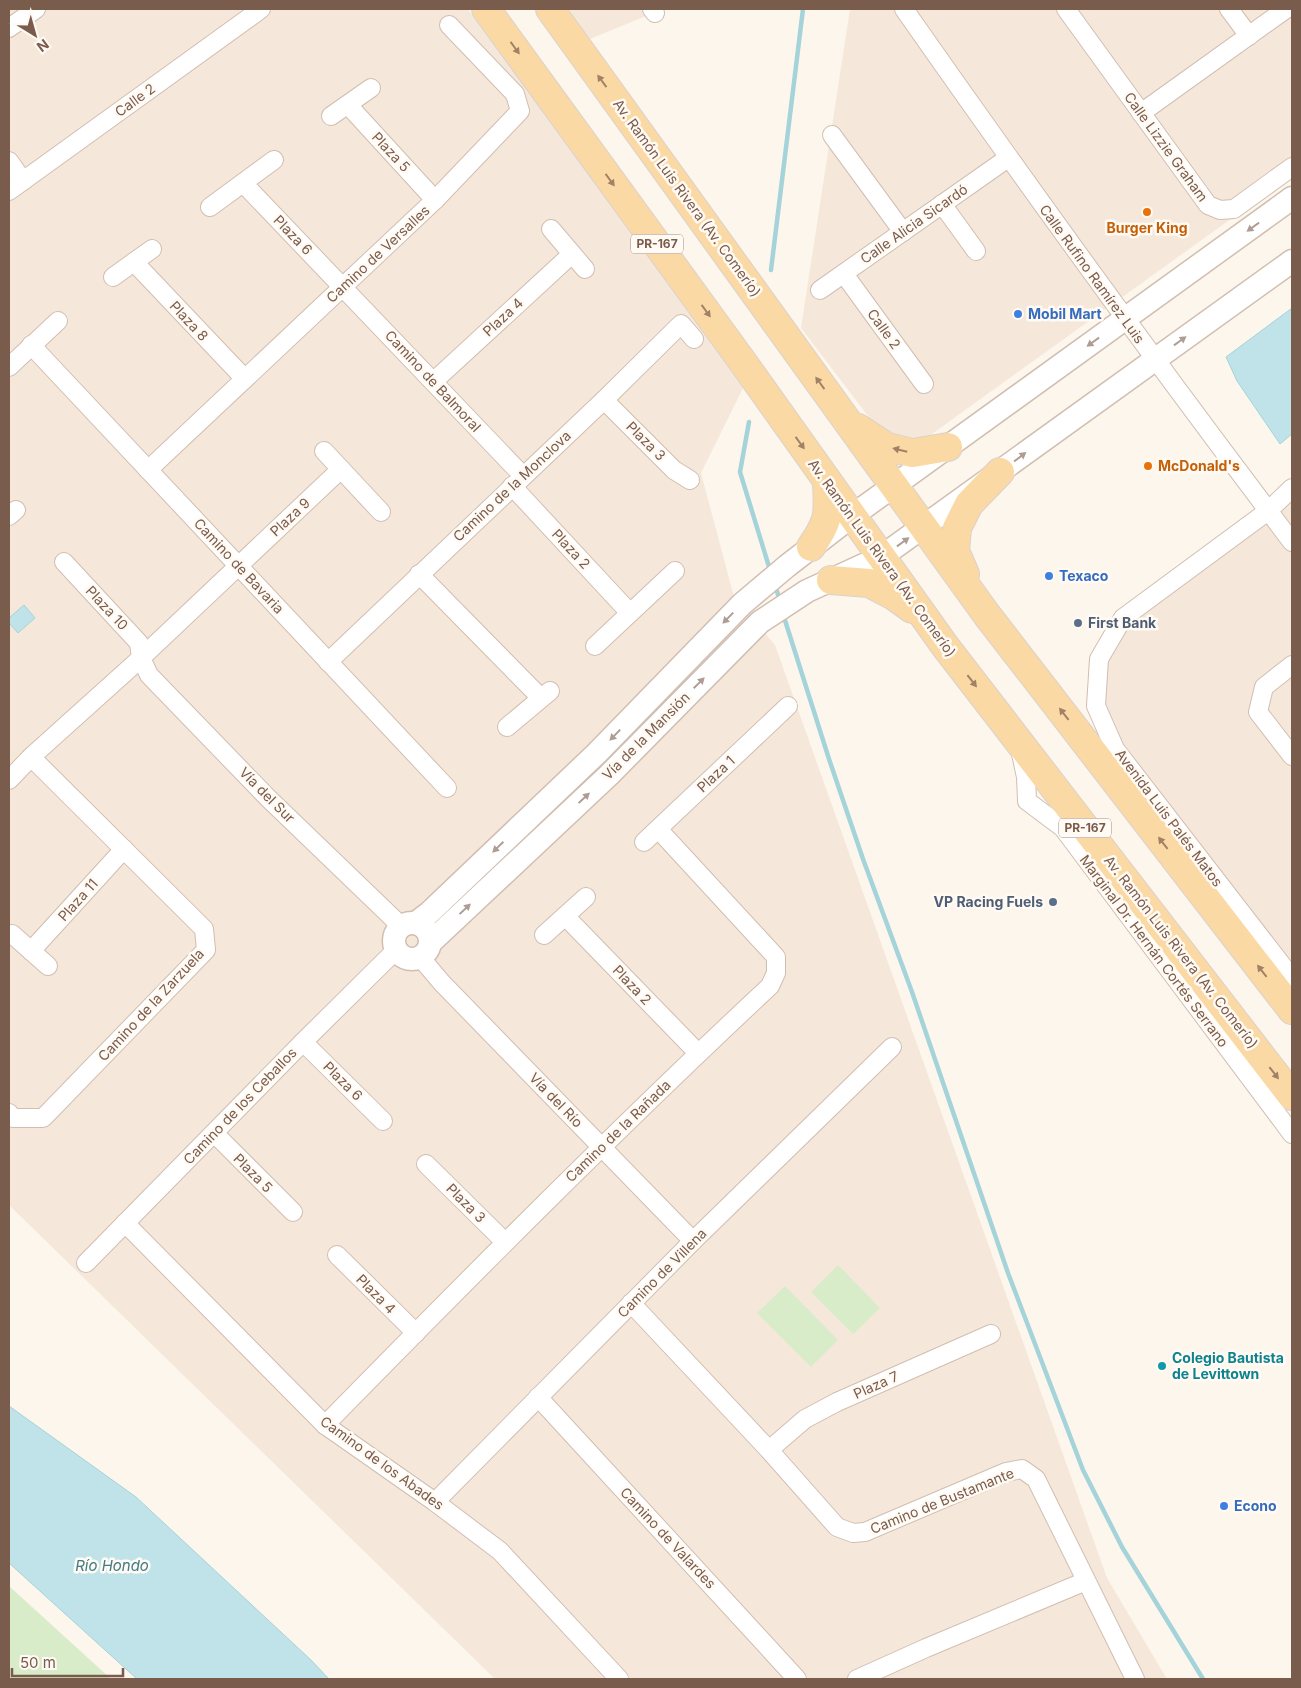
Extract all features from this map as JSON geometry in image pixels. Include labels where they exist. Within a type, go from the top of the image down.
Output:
[{"type":"main road","name":"Av. Ramón Luis Rivera (Av. Comerío)","points":[[486,9],[926,620],[1292,1096]]},
{"type":"main road","name":"Av. Ramón Luis Rivera (Av. Comerío)","points":[[550,9],[977,600],[1292,1010]]},
{"type":"main road","points":[[849,422],[887,447],[913,453],[948,447]]},
{"type":"main road","points":[[977,600],[955,551],[957,528],[968,504],[1000,472]]},
{"type":"main road","points":[[812,547],[823,529],[828,515],[827,480]]},
{"type":"main road","points":[[831,580],[869,583],[894,596],[926,620]]},
{"type":"street","points":[[9,28],[36,9]]},
{"type":"street","name":"Calle 2","points":[[9,192],[261,9]]},
{"type":"street","name":"Calle Rufino Ramírez Luis","points":[[904,9],[1008,158],[1125,319],[1292,542]]},
{"type":"street","name":"Calle Lizzie Graham","points":[[1066,9],[1208,205],[1220,210],[1234,209],[1292,167]]},
{"type":"street","points":[[1229,9],[1249,36]]},
{"type":"street","points":[[1141,113],[1286,9]]},
{"type":"street","name":"Camino de Versalles","points":[[148,470],[435,200],[520,111],[515,94],[449,25]]},
{"type":"street","points":[[331,116],[371,88]]},
{"type":"street","name":"Plaza 5","points":[[348,105],[435,200]]},
{"type":"street","points":[[832,135],[903,232]]},
{"type":"street","name":"Calle Alicia Sicardó","points":[[820,290],[1008,158]]},
{"type":"street","points":[[210,207],[274,160]]},
{"type":"street","points":[[9,161],[23,181]]},
{"type":"street","name":"Plaza 6","points":[[243,183],[343,286]]},
{"type":"street","name":"Vía de la Mansión","points":[[409,924],[429,913],[597,753],[742,604],[772,578],[894,485],[1292,198]]},
{"type":"street","points":[[942,204],[976,251]]},
{"type":"street","points":[[551,229],[585,269]]},
{"type":"street","points":[[113,277],[152,249]]},
{"type":"street","name":"Plaza 4","points":[[434,381],[572,254]]},
{"type":"street","name":"Vía de la Mansión","points":[[425,950],[609,775],[760,622],[807,591],[881,557],[1292,261]]},
{"type":"street","name":"Plaza 8","points":[[134,262],[245,380]]},
{"type":"street","name":"Calle 2","points":[[844,274],[924,384]]},
{"type":"street","name":"Camino de Balmoral","points":[[343,286],[434,381],[518,481]]},
{"type":"street","points":[[9,366],[58,321]]},
{"type":"street","name":"Camino de la Monclova","points":[[328,662],[604,400],[681,324],[694,339]]},
{"type":"street","name":"Camino de Bavaria","points":[[31,345],[446,788]]},
{"type":"street","name":"Plaza 3","points":[[604,400],[674,470],[690,480]]},
{"type":"street","points":[[324,451],[381,512]]},
{"type":"street","name":"Plaza 9","points":[[238,565],[341,469]]},
{"type":"street","name":"Plaza 2","points":[[518,481],[630,613]]},
{"type":"street","name":"Avenida Luis Palés Matos","points":[[1292,488],[1268,511],[1122,618],[1099,659],[1096,706],[1115,749],[1292,978]]},
{"type":"street","name":"Plaza 10","points":[[64,562],[139,644],[141,658]]},
{"type":"street","points":[[9,780],[31,757],[141,658],[238,565]]},
{"type":"street","points":[[595,646],[675,570]]},
{"type":"street","points":[[419,574],[545,694],[507,727]]},
{"type":"street","name":"Vía del Sur","points":[[141,658],[149,675],[268,798],[409,924]]},
{"type":"street","points":[[1292,665],[1264,687],[1258,712],[1292,756]]},
{"type":"street","name":"Plaza 1","points":[[644,842],[788,706]]},
{"type":"street","name":"Marginal Dr. Hernán Cortés Serrano","points":[[1017,740],[1026,777],[1027,801],[1063,828],[1292,1134]]},
{"type":"street","name":"Camino de la Zarzuela","points":[[9,1113],[13,1118],[43,1118],[206,950],[204,929],[31,757]]},
{"type":"street","name":"Camino de la Rañada","points":[[325,1425],[601,1147],[770,986],[776,973],[776,957],[658,829]]},
{"type":"street","name":"Plaza 11","points":[[31,951],[124,849]]},
{"type":"street","points":[[544,935],[586,897]]},
{"type":"street","name":"Plaza 2","points":[[565,916],[698,1053]]},
{"type":"street","points":[[409,924],[424,927],[429,934],[425,950],[411,959],[402,957],[393,944],[393,937],[396,931],[409,924]]},
{"type":"street","points":[[12,934],[48,966]]},
{"type":"street","name":"Camino de los Ceballos","points":[[86,1263],[396,950]]},
{"type":"street","name":"Vía del Río","points":[[425,950],[442,983],[693,1241]]},
{"type":"street","name":"Plaza 6","points":[[303,1042],[383,1121]]},
{"type":"street","name":"Camino de Villena","points":[[435,1502],[693,1241],[892,1047]]},
{"type":"street","name":"Plaza 5","points":[[214,1133],[293,1212]]},
{"type":"street","name":"Plaza 3","points":[[426,1164],[505,1242]]},
{"type":"street","name":"Camino de los Abades","points":[[125,1223],[325,1425],[435,1502],[500,1551],[620,1679]]},
{"type":"street","name":"Plaza 4","points":[[337,1255],[416,1333]]},
{"type":"street","name":"Camino de Bustamante","points":[[631,1303],[769,1450],[838,1527],[853,1533],[865,1532],[1006,1472],[1022,1469],[1036,1479],[1135,1679]]},
{"type":"street","name":"Plaza 7","points":[[769,1450],[805,1419],[837,1402],[991,1334]]},
{"type":"street","name":"Camino de Valardes","points":[[538,1397],[797,1679]]},
{"type":"street","points":[[858,1679],[926,1648],[1086,1581]]},
{"type":"shaded area","points":[[9,9],[468,9],[743,388],[701,473],[734,597],[775,645],[1107,1578],[1167,1679],[495,1679],[9,1205]]},
{"type":"shaded area","points":[[569,9],[663,9],[590,39]]},
{"type":"shaded area","points":[[850,9],[1292,9],[1292,175],[925,439],[881,433],[801,328]]},
{"type":"shaded area","points":[[1292,488],[1292,978],[1115,749],[1096,706],[1099,659],[1123,618]]},
{"type":"green space","points":[[838,1265],[880,1308],[853,1334],[811,1292]]},
{"type":"green space","points":[[785,1286],[838,1340],[811,1367],[757,1313]]},
{"type":"green space","points":[[9,1586],[111,1679],[9,1679]]},
{"type":"water","points":[[1292,308],[1292,434],[1280,444],[1237,381],[1226,357]]},
{"type":"water","points":[[24,605],[35,618],[18,633],[9,623],[9,618]]},
{"type":"water","name":"Río Hondo","points":[[9,1406],[136,1497],[329,1679],[137,1679],[9,1563]]},
{"type":"waterway","points":[[771,270],[803,9]]},
{"type":"waterway","points":[[749,422],[740,472],[770,570]]},
{"type":"waterway","points":[[775,585],[780,601]]},
{"type":"waterway","points":[[783,614],[863,859],[912,992],[1008,1273],[1083,1470],[1122,1547],[1203,1679]]},
{"type":"place","name":"Burger King","points":[[1147,212]]},
{"type":"place","name":"Mobil Mart","points":[[1018,314]]},
{"type":"place","name":"McDonald's","points":[[1148,466]]},
{"type":"place","name":"Texaco","points":[[1049,576]]},
{"type":"place","name":"First Bank","points":[[1078,623]]},
{"type":"place","name":"VP Racing Fuels","points":[[1053,902]]},
{"type":"place","name":"Colegio Bautista de Levittown","points":[[1162,1366]]},
{"type":"place","name":"Econo","points":[[1224,1506]]}]
